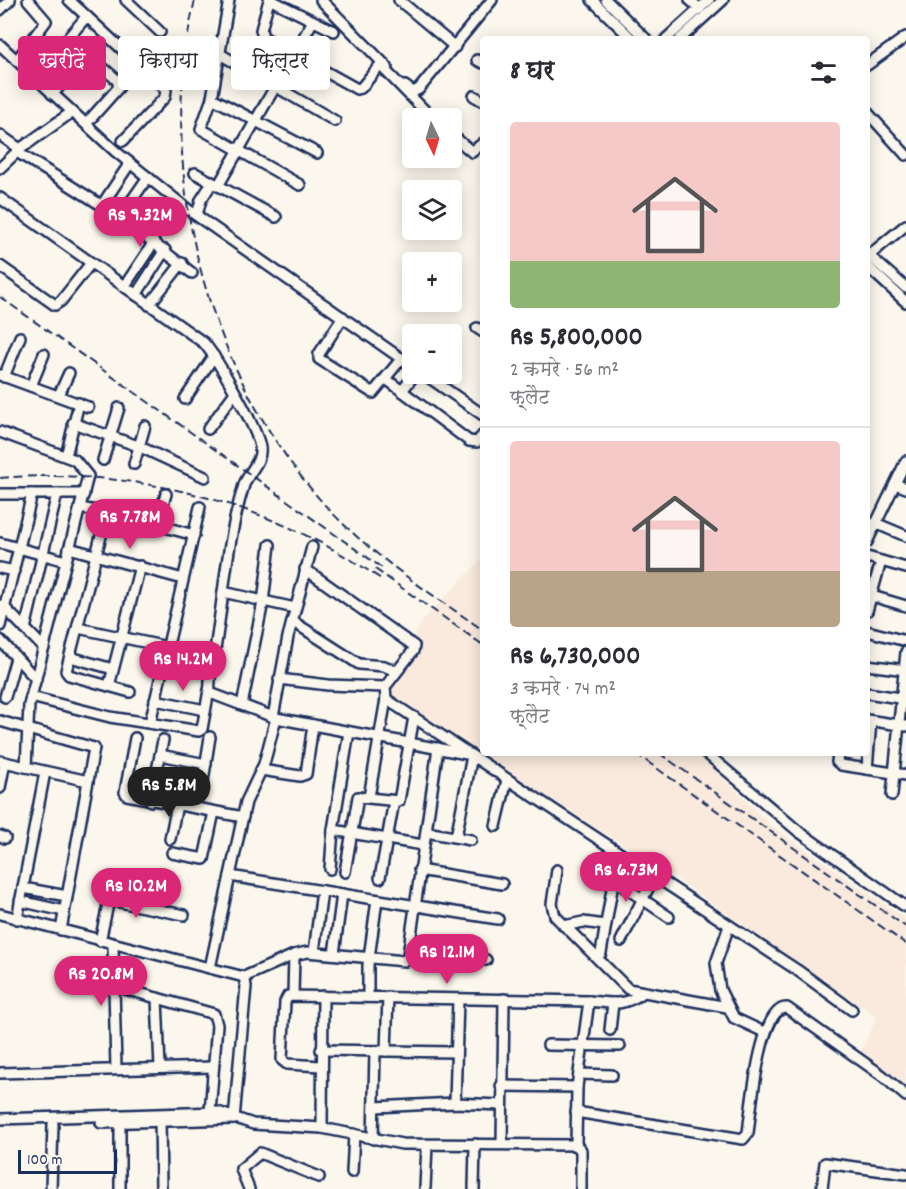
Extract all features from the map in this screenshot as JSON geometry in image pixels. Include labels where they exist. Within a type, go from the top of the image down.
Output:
[{"type":"street","points":[[0,10],[10,0]]},
{"type":"street","points":[[0,45],[17,60],[46,21],[28,0]]},
{"type":"street","points":[[69,0],[166,90],[165,97],[123,141]]},
{"type":"street","points":[[78,8],[86,0]]},
{"type":"street","points":[[126,0],[160,32]]},
{"type":"street","points":[[229,0],[212,98],[201,129],[238,152],[300,185]]},
{"type":"street","points":[[264,36],[261,34],[270,0],[334,31]]},
{"type":"street","points":[[321,0],[413,92],[419,89],[492,0]]},
{"type":"street","points":[[399,0],[455,47]]},
{"type":"street","points":[[592,0],[629,36]]},
{"type":"street","points":[[606,0],[643,36]]},
{"type":"street","points":[[690,0],[699,9]]},
{"type":"street","points":[[669,36],[709,0]]},
{"type":"street","points":[[683,36],[723,0]]},
{"type":"street","points":[[70,36],[86,17]]},
{"type":"street","points":[[305,36],[313,21]]},
{"type":"street","points":[[870,63],[906,37]]},
{"type":"street","points":[[220,54],[231,60]]},
{"type":"street","points":[[52,94],[88,58],[92,58],[117,80],[119,87],[86,124]]},
{"type":"street","points":[[330,75],[358,90],[380,65],[422,108]]},
{"type":"street","points":[[48,90],[130,163],[197,215],[402,358],[375,393],[370,393],[320,359],[319,354],[343,317]]},
{"type":"street","points":[[197,215],[201,200],[238,152],[273,90]]},
{"type":"street","points":[[282,90],[335,121]]},
{"type":"street","points":[[212,98],[317,153]]},
{"type":"street","points":[[0,168],[18,150],[72,112]]},
{"type":"street","points":[[870,115],[906,155]]},
{"type":"street","points":[[0,135],[18,150],[154,242],[192,273]]},
{"type":"street","points":[[462,144],[472,152],[480,145]]},
{"type":"street","points":[[102,205],[130,163]]},
{"type":"street","points":[[195,173],[276,217]]},
{"type":"street","points":[[125,210],[148,177]]},
{"type":"street","points":[[0,198],[197,337],[214,356],[256,434],[260,452],[244,485],[223,592],[201,731],[110,717],[31,697]]},
{"type":"street","points":[[870,253],[906,225]]},
{"type":"street","points":[[124,287],[154,242]]},
{"type":"street","points":[[136,295],[165,250]]},
{"type":"street","points":[[0,266],[56,304],[92,263]]},
{"type":"street","points":[[149,305],[182,263]]},
{"type":"street","points":[[870,269],[906,288]]},
{"type":"street","points":[[870,269],[906,302]]},
{"type":"street","points":[[20,337],[2,376],[83,405],[73,423],[66,456]]},
{"type":"street","points":[[32,386],[44,354]]},
{"type":"street","points":[[185,399],[214,356]]},
{"type":"street","points":[[59,395],[69,373]]},
{"type":"street","points":[[386,379],[470,441],[477,442],[480,438]]},
{"type":"street","points":[[402,392],[408,384]]},
{"type":"street","points":[[438,384],[480,414]]},
{"type":"street","points":[[208,429],[234,394]]},
{"type":"street","points":[[103,460],[119,408]]},
{"type":"street","points":[[73,423],[138,446],[205,477]]},
{"type":"street","points":[[134,464],[145,426]]},
{"type":"street","points":[[0,432],[75,460],[85,469],[88,476],[31,697],[26,766]]},
{"type":"street","points":[[870,535],[906,461]]},
{"type":"street","points":[[895,484],[906,488]]},
{"type":"street","points":[[0,494],[84,494]]},
{"type":"street","points":[[0,626],[2,605],[14,571],[32,494]]},
{"type":"street","points":[[25,629],[57,494]]},
{"type":"street","points":[[158,525],[166,494]]},
{"type":"street","points":[[150,723],[200,507]]},
{"type":"street","points":[[80,508],[194,535]]},
{"type":"street","points":[[107,513],[66,671],[69,675],[130,692]]},
{"type":"street","points":[[875,523],[906,536]]},
{"type":"street","points":[[0,543],[66,561]]},
{"type":"street","points":[[242,705],[263,602],[270,545]]},
{"type":"street","points":[[210,968],[248,796],[261,770],[274,717],[279,679],[292,621],[312,547]]},
{"type":"street","points":[[69,548],[183,579]]},
{"type":"street","points":[[870,557],[906,568]]},
{"type":"street","points":[[870,600],[881,561]]},
{"type":"street","points":[[109,686],[140,566]]},
{"type":"street","points":[[0,568],[14,571]]},
{"type":"street","points":[[305,569],[412,644],[413,651],[385,687],[386,699],[369,797]]},
{"type":"street","points":[[223,592],[295,608]]},
{"type":"street","points":[[870,604],[906,606]]},
{"type":"street","points":[[2,605],[44,648]]},
{"type":"street","points":[[292,621],[359,664],[384,666],[396,671]]},
{"type":"street","points":[[78,628],[120,639],[214,657]]},
{"type":"street","points":[[870,632],[906,640]]},
{"type":"street","points":[[0,640],[36,679]]},
{"type":"street","points":[[892,795],[902,726],[906,652]]},
{"type":"street","points":[[70,657],[113,669]]},
{"type":"street","points":[[5,697],[16,658]]},
{"type":"street","points":[[870,665],[905,670]]},
{"type":"street","points":[[279,679],[328,685],[385,687]]},
{"type":"street","points":[[209,690],[212,695],[274,717],[470,755]]},
{"type":"street","points":[[870,693],[904,698]]},
{"type":"street","points":[[386,699],[852,1010]]},
{"type":"street","points":[[155,700],[206,710]]},
{"type":"street","points":[[345,872],[358,797],[399,801],[414,717]]},
{"type":"street","points":[[0,721],[93,746],[61,930]]},
{"type":"street","points":[[870,721],[902,726]]},
{"type":"street","points":[[261,770],[300,776],[306,774],[313,725]]},
{"type":"street","points":[[330,869],[333,830],[349,732]]},
{"type":"street","points":[[203,781],[210,737]]},
{"type":"street","points":[[135,738],[125,792],[127,795],[243,817]]},
{"type":"street","points":[[151,801],[163,740]]},
{"type":"street","points":[[0,914],[244,977],[294,955],[314,952],[405,961],[410,946],[438,748]]},
{"type":"street","points":[[160,755],[206,764]]},
{"type":"street","points":[[456,837],[470,755]]},
{"type":"street","points":[[710,756],[798,831],[906,907]]},
{"type":"street","points":[[838,756],[837,762],[841,765],[906,775]]},
{"type":"street","points":[[867,769],[868,756]]},
{"type":"street","points":[[0,788],[3,762],[88,781]]},
{"type":"street","points":[[17,919],[45,772]]},
{"type":"street","points":[[496,826],[507,780]]},
{"type":"street","points":[[380,878],[394,801]]},
{"type":"street","points":[[170,839],[177,805]]},
{"type":"street","points":[[172,853],[204,859],[214,812]]},
{"type":"street","points":[[333,830],[423,845]]},
{"type":"street","points":[[426,832],[471,840]]},
{"type":"street","points":[[419,870],[502,884]]},
{"type":"street","points":[[557,870],[553,913],[615,979],[628,989],[641,994],[727,1007]]},
{"type":"street","points":[[230,876],[498,919]]},
{"type":"street","points":[[621,941],[654,877]]},
{"type":"street","points":[[601,953],[613,883],[620,884],[669,917]]},
{"type":"street","points":[[23,888],[67,896]]},
{"type":"street","points":[[314,952],[322,891]]},
{"type":"street","points":[[334,954],[342,894]]},
{"type":"street","points":[[100,941],[109,900],[184,915]]},
{"type":"street","points":[[368,997],[369,958],[377,900]]},
{"type":"street","points":[[20,901],[64,910]]},
{"type":"street","points":[[564,926],[583,922],[605,925]]},
{"type":"street","points":[[729,926],[716,963],[717,976],[727,1007],[741,1023],[764,1032]]},
{"type":"street","points":[[113,944],[116,1069]]},
{"type":"street","points":[[410,946],[486,960]]},
{"type":"street","points":[[293,995],[294,955]]},
{"type":"street","points":[[234,1119],[246,986],[244,977]]},
{"type":"street","points":[[114,986],[214,1014],[217,1025],[210,1112]]},
{"type":"street","points":[[321,1066],[288,1064],[282,1060],[285,1002],[288,996],[589,1001],[626,1004],[641,994]]},
{"type":"street","points":[[322,996],[322,1128]]},
{"type":"street","points":[[386,1052],[388,997]]},
{"type":"street","points":[[157,998],[160,1068]]},
{"type":"street","points":[[455,1103],[454,1052],[458,999]]},
{"type":"street","points":[[502,1144],[504,999]]},
{"type":"street","points":[[576,1145],[577,1087],[589,1001]]},
{"type":"street","points":[[610,1030],[613,1003]]},
{"type":"street","points":[[576,1112],[743,1138],[748,1133],[764,1032],[774,1012],[782,1007],[787,1008],[883,1076],[906,1096]]},
{"type":"street","points":[[549,1045],[620,1046]]},
{"type":"street","points":[[321,1050],[454,1052]]},
{"type":"street","points":[[373,1139],[375,1051]]},
{"type":"street","points":[[0,1073],[213,1067]]},
{"type":"street","points":[[579,1074],[612,1075]]},
{"type":"street","points":[[501,1086],[577,1087]]},
{"type":"street","points":[[375,1107],[455,1103],[501,1105]]},
{"type":"street","points":[[0,1125],[120,1122],[210,1112],[222,1113],[253,1124],[322,1128],[402,1144],[576,1145],[581,1150],[581,1189]]},
{"type":"street","points":[[160,1118],[161,1189]]},
{"type":"street","points":[[0,1119],[234,1119]]},
{"type":"street","points":[[120,1122],[120,1189]]},
{"type":"street","points":[[51,1189],[52,1124]]},
{"type":"street","points":[[351,1172],[354,1134]]},
{"type":"street","points":[[474,1189],[475,1144]]},
{"type":"street","points":[[425,1188],[427,1145]]},
{"type":"street","points":[[249,1189],[241,1169],[260,1153],[319,1177]]},
{"type":"street","points":[[822,1189],[823,1168],[829,1162],[906,1174]]},
{"type":"shaded area","points":[[480,561],[480,754],[381,692],[423,620]]},
{"type":"shaded area","points":[[483,756],[702,756],[769,824],[906,919],[906,1084],[860,1052],[877,1017],[662,869]]},
{"type":"railway","points":[[195,0],[184,66],[181,133],[187,200],[200,266],[220,331],[248,393],[282,451],[341,522],[399,571],[480,628]]},
{"type":"railway","points":[[0,297],[385,570]]},
{"type":"railway","points":[[0,478],[51,476],[101,478],[151,485],[199,496],[247,510],[293,529],[338,552],[381,579]]},
{"type":"railway","points":[[375,569],[480,643]]},
{"type":"railway","points":[[639,756],[906,944]]},
{"type":"railway","points":[[663,756],[906,927]]}]
